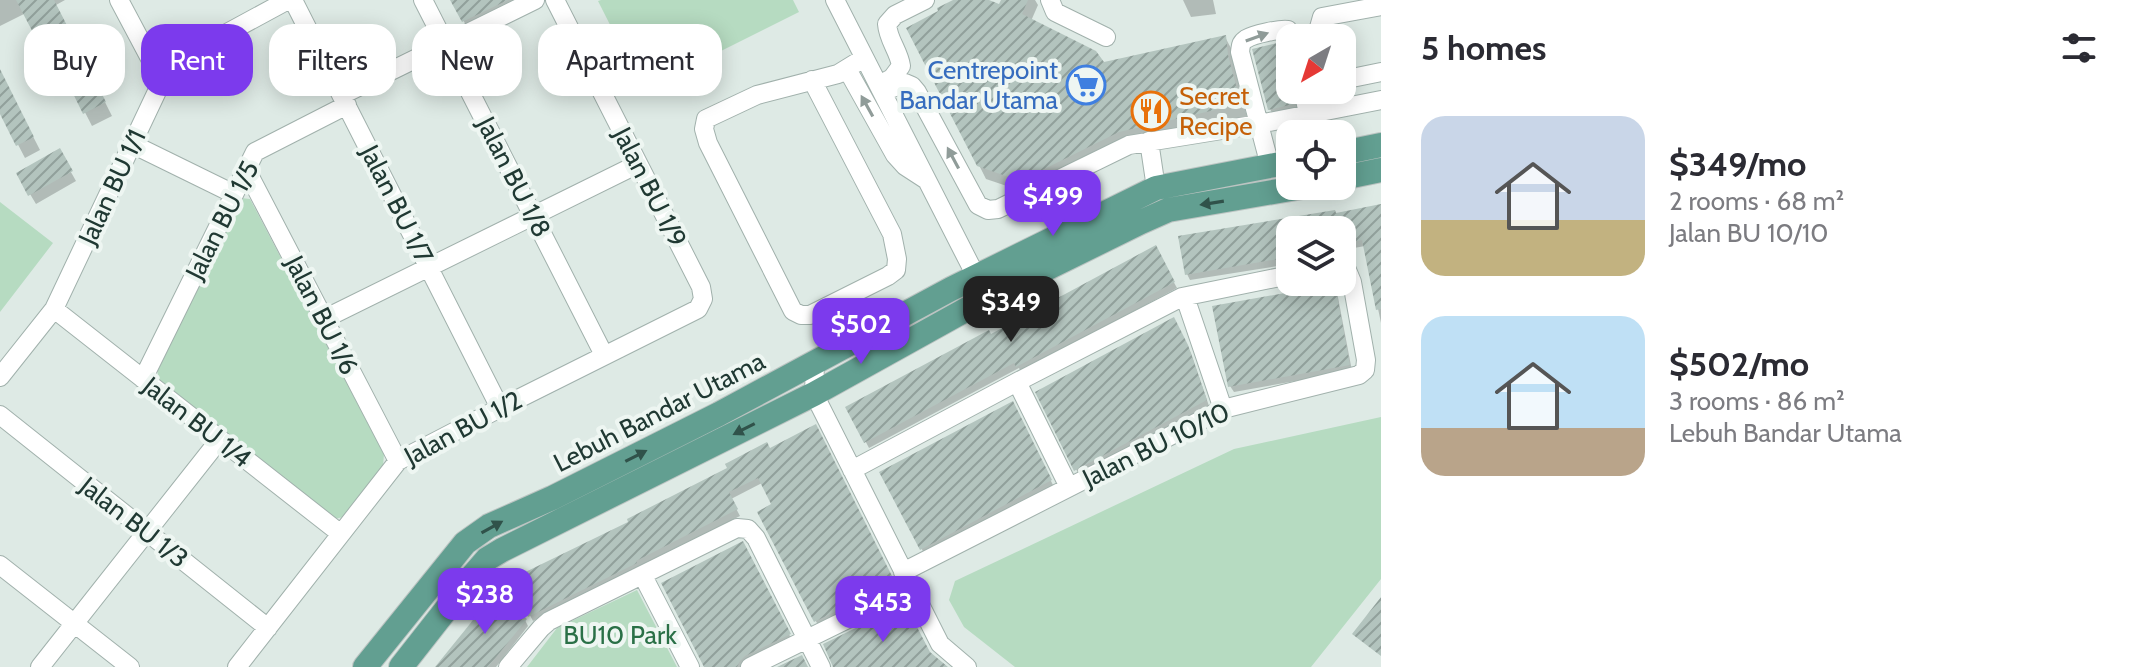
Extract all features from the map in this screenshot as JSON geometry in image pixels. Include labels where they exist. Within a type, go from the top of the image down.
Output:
[{"type":"main road","points":[[1356,150],[1381,145]]},
{"type":"main road","name":"Lebuh Bandar Utama","points":[[403,666],[474,574],[487,559],[502,550],[814,394],[981,287],[1156,188],[1276,165]]},
{"type":"main road","points":[[1356,175],[1381,170]]},
{"type":"main road","name":"Lebuh Bandar Utama","points":[[365,667],[465,543],[489,526],[552,498],[815,363],[981,287],[1168,210],[1276,191]]},
{"type":"street","points":[[119,0],[141,41]]},
{"type":"street","name":"Jalan BU 1/1","points":[[245,24],[290,0]]},
{"type":"street","name":"Jalan BU 1/7","points":[[290,0],[500,408]]},
{"type":"street","name":"Jalan BU 1/8","points":[[423,0],[436,24]]},
{"type":"street","name":"Jalan BU 1/5","points":[[486,24],[535,0]]},
{"type":"street","name":"Jalan BU 1/9","points":[[555,0],[701,287]]},
{"type":"street","points":[[880,88],[901,66],[888,35],[887,24],[895,15],[925,0]]},
{"type":"street","points":[[1050,0],[1055,12],[1106,37]]},
{"type":"street","points":[[842,2],[864,58],[981,287]]},
{"type":"street","points":[[1320,24],[1322,17],[1381,6]]},
{"type":"street","points":[[1276,30],[1246,39],[1240,52],[1259,124],[1276,156]]},
{"type":"street","points":[[812,80],[892,234],[897,259],[896,270],[888,276],[810,315],[801,315],[793,311],[708,143],[704,129],[706,119],[757,95],[847,69],[864,58]]},
{"type":"street","name":"Jalan BU 1/5","points":[[143,379],[255,152],[412,63]]},
{"type":"street","points":[[847,69],[895,155],[927,181]]},
{"type":"street","points":[[1356,77],[1381,72]]},
{"type":"street","points":[[880,88],[905,83],[912,86],[978,205],[988,210],[998,209],[1129,145],[1308,114],[1328,104]]},
{"type":"street","name":"Jalan BU 1/1","points":[[0,377],[54,309],[155,96]]},
{"type":"street","name":"Jalan BU 1/8","points":[[472,96],[604,355]]},
{"type":"street","points":[[1356,99],[1381,100]]},
{"type":"street","points":[[1306,104],[1308,114]]},
{"type":"street","points":[[1149,141],[1156,188]]},
{"type":"street","points":[[132,144],[234,194]]},
{"type":"street","points":[[324,319],[638,164]]},
{"type":"street","name":"Jalan BU 1/6","points":[[246,169],[398,461]]},
{"type":"street","points":[[852,470],[1185,297],[1276,278]]},
{"type":"street","name":"Jalan BU 1/2","points":[[237,667],[398,461],[698,309],[703,299],[701,287]]},
{"type":"street","name":"Jalan BU 10/10","points":[[750,667],[807,639],[1069,487],[1223,409],[1359,375],[1365,370],[1366,360],[1355,296]]},
{"type":"street","points":[[1185,297],[1223,409]]},
{"type":"street","name":"Jalan BU 1/4","points":[[54,309],[341,534]]},
{"type":"street","points":[[814,394],[815,363]]},
{"type":"street","points":[[785,378],[814,394],[940,644],[967,667]]},
{"type":"street","points":[[1017,382],[1069,487]]},
{"type":"street","name":"Jalan BU 1/3","points":[[0,415],[268,628]]},
{"type":"street","points":[[40,667],[220,439]]},
{"type":"street","points":[[508,667],[549,621],[737,528],[748,529],[756,538],[821,667]]},
{"type":"street","points":[[0,565],[130,667]]},
{"type":"street","points":[[643,576],[690,667]]},
{"type":"green space","points":[[793,0],[799,12],[722,50],[722,24],[610,24],[598,1]]},
{"type":"green space","points":[[241,198],[250,199],[384,454],[383,466],[347,516],[331,520],[157,381],[158,370]]},
{"type":"green space","points":[[0,202],[53,243],[0,312]]},
{"type":"green space","points":[[1381,417],[1381,579],[1311,667],[1015,667],[964,627],[949,600],[955,581],[1234,449]]},
{"type":"green space","name":"BU10 Park","points":[[637,590],[677,667],[527,667],[557,628]]},
{"type":"building","points":[[16,0],[54,0],[66,24],[29,24]]},
{"type":"building","points":[[450,0],[508,0],[462,22]]},
{"type":"building","name":"Centrepoint Bandar Utama","points":[[953,0],[989,0],[999,4],[1001,0],[1028,0],[1022,14],[1096,51],[1104,62],[1226,35],[1241,104],[1119,132],[1020,181],[977,166],[906,28]]},
{"type":"building","points":[[1276,43],[1276,104],[1294,104],[1268,110],[1252,49]]},
{"type":"building","points":[[0,69],[34,137],[16,146],[0,114]]},
{"type":"building","points":[[74,96],[103,96],[106,102],[83,114]]},
{"type":"building","points":[[60,148],[73,171],[28,196],[16,173]]},
{"type":"building","points":[[1381,204],[1381,309],[1376,310],[1362,240],[1356,241],[1356,216],[1299,216],[1335,210],[1336,213]]},
{"type":"building","points":[[1276,220],[1276,259],[1185,275],[1178,236]]},
{"type":"building","points":[[1156,245],[1175,282],[864,443],[845,407],[989,330],[991,334]]},
{"type":"building","points":[[1276,295],[1337,296],[1350,365],[1228,387],[1212,306]]},
{"type":"building","points":[[1174,317],[1188,345],[1207,400],[1074,471],[1035,392]]},
{"type":"building","points":[[1013,401],[1052,480],[920,550],[879,472]]},
{"type":"building","points":[[816,424],[895,582],[814,622],[757,512],[771,504],[758,478],[729,492],[738,509],[528,617],[509,580],[628,522],[627,519],[727,468],[725,464],[767,442],[770,448]]},
{"type":"building","points":[[743,541],[791,634],[745,656],[737,667],[704,667],[661,583]]},
{"type":"building","points":[[495,593],[527,619],[488,667],[435,667]]},
{"type":"building","points":[[1381,597],[1381,656],[1352,634]]},
{"type":"building","points":[[905,604],[930,652],[948,667],[833,667],[823,644]]},
{"type":"building","points":[[802,655],[808,667],[777,667]]},
{"type":"place","name":"Centrepoint Bandar Utama","points":[[1086,85]]},
{"type":"place","name":"Secret Recipe","points":[[1151,111]]}]
